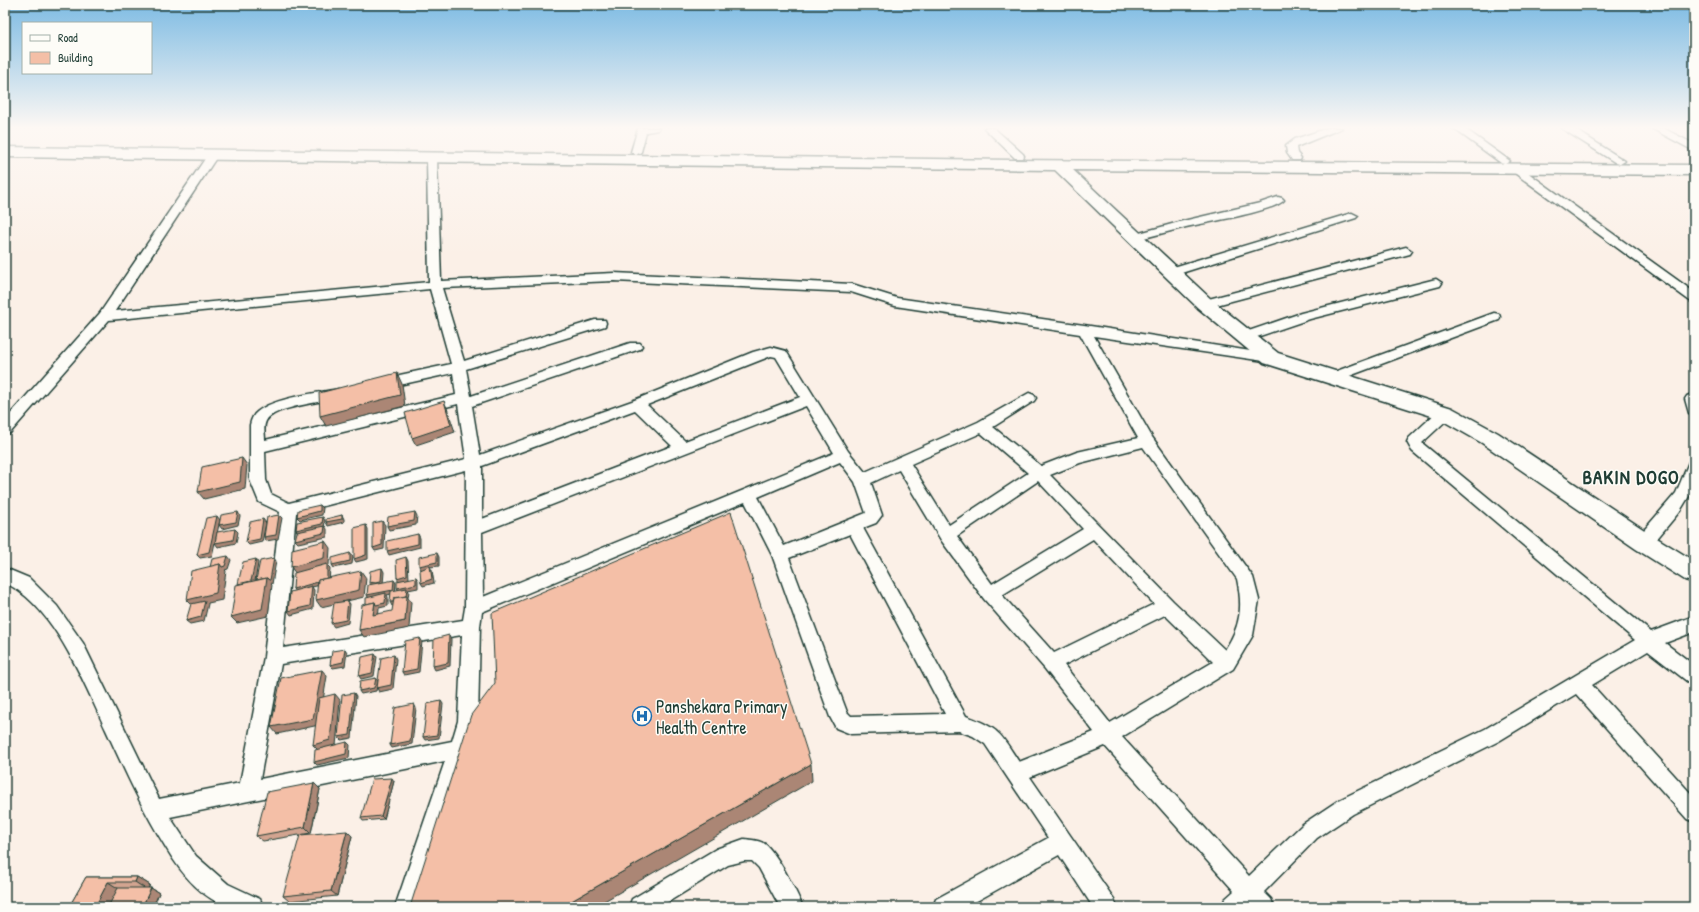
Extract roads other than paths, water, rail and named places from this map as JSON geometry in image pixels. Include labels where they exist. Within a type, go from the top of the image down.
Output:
[{"type":"street","points":[[5,429],[105,316],[203,171]]},
{"type":"street","points":[[406,907],[468,722],[471,626],[474,608],[474,462],[459,367],[435,285],[432,171]]},
{"type":"street","points":[[1065,171],[1205,304],[1271,358]]},
{"type":"street","points":[[1518,171],[1694,298]]},
{"type":"street","points":[[1136,237],[1183,224],[1263,206],[1278,200]]},
{"type":"street","points":[[1171,272],[1352,216]]},
{"type":"street","points":[[1205,304],[1406,251]]},
{"type":"street","points":[[105,316],[435,285],[614,277],[852,288],[895,302],[1271,358],[1330,378],[1446,413],[1490,438],[1644,542],[1694,573]]},
{"type":"street","points":[[1245,337],[1306,316],[1436,283]]},
{"type":"street","points":[[1330,378],[1494,317]]},
{"type":"street","points":[[368,387],[459,367],[600,323]]},
{"type":"street","points":[[1015,773],[1108,735],[1227,663],[1244,635],[1250,600],[1245,577],[1147,441],[1084,329]]},
{"type":"street","points":[[258,447],[465,401],[635,346]]},
{"type":"street","points":[[353,390],[278,407],[266,412],[260,417],[258,425],[258,480],[265,498],[288,509],[474,462],[637,404],[770,351],[782,354],[843,454],[862,480],[874,511],[874,515],[870,519],[854,526],[780,555]]},
{"type":"street","points":[[862,480],[983,426],[1029,398]]},
{"type":"street","points":[[473,529],[809,399]]},
{"type":"street","points":[[637,404],[682,447]]},
{"type":"street","points":[[1446,413],[1414,442],[1417,447],[1462,483],[1649,641],[1694,676]]},
{"type":"street","points":[[983,426],[1039,473],[1167,606],[1227,663]]},
{"type":"street","points":[[947,535],[1039,473],[1077,458],[1147,441]]},
{"type":"street","points":[[474,608],[843,454]]},
{"type":"street","points":[[902,462],[947,535],[990,594],[1051,663],[1108,735],[1257,899]]},
{"type":"street","points":[[1644,542],[1678,504],[1692,475],[1694,466]]},
{"type":"street","points":[[749,494],[780,555],[843,722],[851,725],[959,722],[980,730],[992,738],[1106,907]]},
{"type":"street","points":[[248,791],[273,657],[288,509]]},
{"type":"street","points":[[854,526],[959,722]]},
{"type":"street","points":[[990,594],[1094,530]]},
{"type":"street","points":[[5,575],[23,583],[51,611],[76,649],[154,810],[188,864],[220,892],[252,907]]},
{"type":"street","points":[[1051,663],[1167,606]]},
{"type":"street","points":[[1233,907],[1257,899],[1310,831],[1346,807],[1492,736],[1649,641],[1694,624]]},
{"type":"street","points":[[273,657],[471,626]]},
{"type":"street","points":[[1579,684],[1694,812]]},
{"type":"street","points":[[154,810],[458,749]]},
{"type":"street","points":[[944,907],[1062,842]]},
{"type":"street","points":[[640,907],[723,856],[744,850],[757,851],[766,861],[792,907]]},
{"type":"place","name":"Panshekara Primary Health Centre","points":[[642,716]]},
{"type":"district","name":"BAKIN DOGO","points":[[1631,477]]}]
